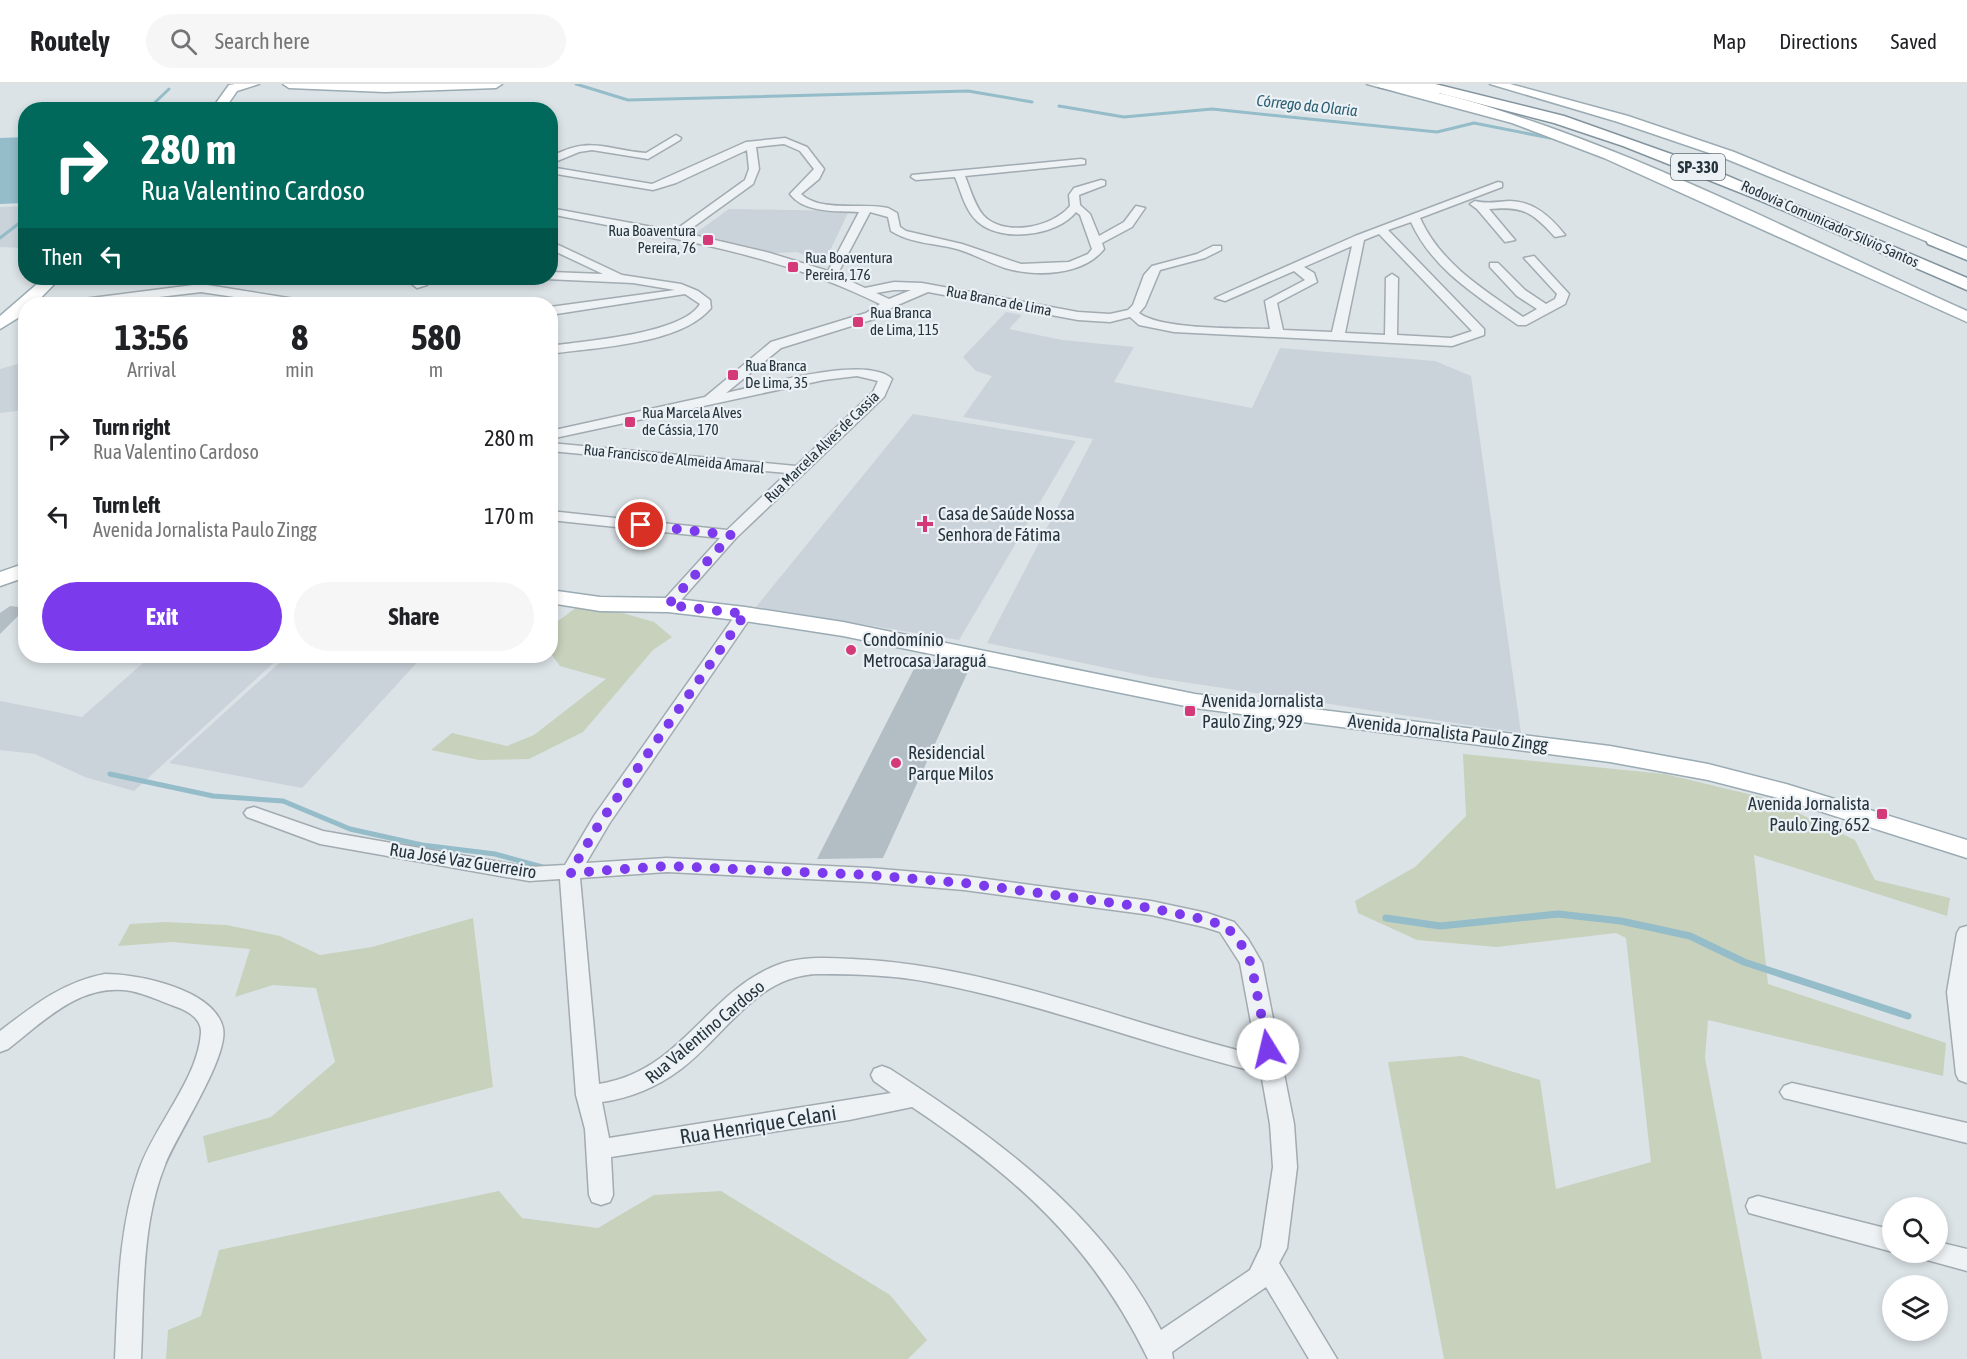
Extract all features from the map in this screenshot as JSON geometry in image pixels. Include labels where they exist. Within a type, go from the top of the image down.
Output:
[{"type":"highway","points":[[1384,84],[1513,113],[1681,160]]},
{"type":"highway","name":"Rodovia Comunicador Silvio Santos","points":[[1416,84],[1552,117],[1681,160],[1967,285]]},
{"type":"highway","name":"Rodovia Comunicador Silvio Santos","points":[[1440,84],[1560,113],[1657,144],[1967,276]]},
{"type":"highway","points":[[1934,240],[1967,254]]},
{"type":"main road","points":[[223,102],[233,88],[253,84]]},
{"type":"main road","points":[[278,84],[408,88],[496,84]]},
{"type":"main road","points":[[289,84],[295,85]]},
{"type":"main road","points":[[1373,84],[1484,111],[1571,138],[1660,176],[1967,317]]},
{"type":"main road","points":[[1496,84],[1616,117],[1729,155],[1934,240]]},
{"type":"main road","points":[[209,98],[218,86]]},
{"type":"main road","points":[[30,297],[44,285]]},
{"type":"main road","points":[[8,316],[18,300]]},
{"type":"main road","points":[[0,569],[18,567]]},
{"type":"main road","points":[[0,580],[18,570]]},
{"type":"main road","name":"Avenida Jornalista Paulo Zingg","points":[[558,597],[600,604],[668,605],[745,614],[855,632],[1204,703],[1610,754],[1708,772],[1786,792],[1967,849]]},
{"type":"street","points":[[558,157],[573,149],[586,146],[603,146],[648,156],[676,138]]},
{"type":"street","points":[[558,171],[653,187],[668,183],[750,144],[786,141],[803,147],[819,169],[815,177],[795,194],[801,202],[816,206],[867,208],[890,212],[893,226],[905,235],[966,248],[1022,268],[1050,269],[1084,262],[1098,249],[1085,214],[1075,206]]},
{"type":"street","points":[[676,235],[754,176],[755,168],[750,144]]},
{"type":"street","points":[[916,177],[1081,162]]},
{"type":"street","points":[[959,173],[976,213],[983,221],[995,228],[1016,230],[1055,224],[1064,219],[1075,206],[1074,195],[1078,190],[1101,183]]},
{"type":"street","points":[[1221,298],[1381,229],[1498,185]]},
{"type":"street","points":[[1462,199],[1481,207],[1526,205],[1535,209],[1559,235]]},
{"type":"street","points":[[1481,207],[1509,240]]},
{"type":"street","points":[[831,276],[867,208]]},
{"type":"street","points":[[1095,242],[1125,225],[1139,214],[1140,208]]},
{"type":"street","points":[[558,213],[766,254],[831,276],[889,304]]},
{"type":"street","points":[[1414,217],[1418,230],[1445,262],[1522,322],[1561,301],[1563,294],[1530,258]]},
{"type":"street","points":[[1217,248],[1201,256],[1153,271],[1139,306],[1132,313],[1143,322],[1174,328],[1452,342],[1480,332],[1381,229]]},
{"type":"street","points":[[1338,335],[1359,238]]},
{"type":"street","points":[[558,248],[618,277]]},
{"type":"street","points":[[1494,265],[1521,293],[1545,309]]},
{"type":"street","points":[[1277,332],[1271,301],[1311,282],[1310,276],[1295,266]]},
{"type":"street","points":[[558,276],[618,277],[690,291],[699,295],[705,303],[705,308],[697,317],[684,322],[642,334],[558,349]]},
{"type":"street","points":[[1391,338],[1392,279]]},
{"type":"street","points":[[866,291],[894,286],[927,288]]},
{"type":"street","points":[[131,297],[201,288],[257,297]]},
{"type":"street","name":"Rua Branca de Lima","points":[[707,402],[776,345],[805,334],[870,316],[889,304],[927,288],[1097,318],[1117,318],[1132,313]]},
{"type":"street","points":[[558,310],[690,291]]},
{"type":"street","name":"Rua Marcela Alves de Cassia","points":[[558,433],[846,372],[867,373],[885,379],[879,394],[731,535],[668,605]]},
{"type":"street","name":"Rua Francisco de Almeida Amaral","points":[[558,448],[797,471]]},
{"type":"street","points":[[558,516],[731,535]]},
{"type":"street","points":[[601,1195],[599,1149],[588,1095],[570,873],[601,821],[745,614]]},
{"type":"street","name":"Rua José Vaz Guerreiro","points":[[254,813],[320,837],[529,873],[570,873],[667,866],[869,875],[964,883],[1151,908],[1207,920],[1227,927],[1241,944],[1251,963],[1282,1124],[1285,1167],[1274,1248],[1259,1278],[1159,1353]]},
{"type":"street","points":[[1967,933],[1958,992],[1967,1074]]},
{"type":"street","name":"Rua Valentino Cardoso","points":[[588,1095],[612,1094],[636,1088],[657,1076],[749,991],[789,969],[810,966],[914,969],[984,984],[1179,1044],[1271,1067]]},
{"type":"street","points":[[0,1042],[67,993],[86,984],[104,981],[125,982],[188,1002],[208,1017],[212,1032],[207,1053],[167,1130],[151,1170],[133,1261],[128,1359]]},
{"type":"street","points":[[882,1075],[963,1128],[1018,1171],[1065,1214],[1102,1254],[1126,1289],[1159,1353]]},
{"type":"street","points":[[1792,1092],[1967,1133]]},
{"type":"street","name":"Rua Henrique Celani","points":[[599,1149],[827,1115],[916,1097]]},
{"type":"street","points":[[1758,1206],[1882,1238]]},
{"type":"street","points":[[1948,1255],[1967,1260]]},
{"type":"street","points":[[1267,1266],[1324,1359]]},
{"type":"shaded area","points":[[18,206],[18,248],[0,247],[0,207]]},
{"type":"shaded area","points":[[729,209],[849,211],[824,263],[797,252],[777,253],[693,235]]},
{"type":"shaded area","points":[[1006,312],[1022,315],[1009,329],[1062,340],[1134,347],[1114,382],[1252,408],[1280,348],[1435,361],[1471,376],[1521,733],[1150,677],[987,643],[1093,439],[963,417],[992,376],[976,371],[963,357]]},
{"type":"shaded area","points":[[18,364],[18,411],[0,413],[0,369]]},
{"type":"shaded area","name":"Casa de Saúde Nossa Senhora de Fátima","points":[[913,414],[1076,441],[959,640],[756,607]]},
{"type":"shaded area","points":[[143,663],[273,663],[134,791],[85,777],[35,754],[0,750],[0,701],[82,717]]},
{"type":"shaded area","points":[[279,663],[417,663],[302,788],[169,763]]},
{"type":"green space","points":[[577,607],[619,612],[654,622],[672,637],[653,650],[583,732],[529,759],[479,760],[431,750],[452,733],[507,746],[534,735],[606,679],[560,666],[558,663],[558,621]]},
{"type":"green space","points":[[1463,754],[1665,774],[1769,799],[1855,840],[1875,880],[1950,898],[1947,916],[1754,855],[1768,984],[1946,1043],[1943,1076],[1708,1020],[1705,1058],[1762,1359],[1444,1359],[1388,1062],[1462,1056],[1540,1080],[1556,1189],[1651,1162],[1626,938],[1616,933],[1497,947],[1417,940],[1358,913],[1355,901],[1415,867],[1466,816]]},
{"type":"green space","points":[[473,918],[493,1087],[208,1163],[203,1136],[271,1117],[335,1062],[316,988],[273,985],[235,997],[250,949],[172,942],[118,946],[130,924],[166,922],[226,925],[280,936],[320,955],[372,947]]},
{"type":"green space","points":[[499,1191],[522,1218],[598,1228],[654,1195],[721,1191],[890,1295],[927,1340],[908,1359],[166,1359],[168,1330],[201,1316],[219,1250]]},
{"type":"water","points":[[18,137],[18,203],[0,204],[0,138]]},
{"type":"building","points":[[10,606],[18,607],[18,616],[0,634],[0,613]]},
{"type":"building","name":"Residencial Parque Milos","points":[[920,657],[970,667],[883,858],[817,859]]},
{"type":"waterway","name":"Córrego da Olaria","points":[[576,84],[628,100],[968,91],[1032,102]]},
{"type":"waterway","points":[[155,102],[169,89]]},
{"type":"waterway","name":"Córrego da Olaria","points":[[1059,106],[1124,117],[1212,109],[1437,132],[1474,123],[1550,138]]},
{"type":"waterway","points":[[0,238],[18,224]]},
{"type":"waterway","points":[[110,774],[213,796],[283,801],[350,829],[422,845],[495,854],[546,868]]},
{"type":"waterway","points":[[1386,918],[1440,926],[1558,914],[1621,921],[1690,936],[1744,962],[1908,1016]]},
{"type":"place","name":"Rua Boaventura Pereira, 76","points":[[708,240]]},
{"type":"place","name":"Rua Boaventura Pereira, 176","points":[[793,267]]},
{"type":"place","name":"Rua Branca de Lima, 115","points":[[858,322]]},
{"type":"place","name":"Rua Branca De Lima, 35","points":[[733,375]]},
{"type":"place","name":"Rua Marcela Alves de Cássia, 170","points":[[630,422]]},
{"type":"place","name":"Casa de Saúde Nossa Senhora de Fátima","points":[[925,524]]},
{"type":"place","name":"Condomínio Metrocasa Jaraguá","points":[[851,650]]},
{"type":"place","name":"Avenida Jornalista Paulo Zing, 929","points":[[1190,711]]},
{"type":"place","name":"Residencial Parque Milos","points":[[896,763]]},
{"type":"place","name":"Avenida Jornalista Paulo Zing, 652","points":[[1882,814]]},
{"type":"route","points":[[641,525],[731,535],[668,605],[745,614],[601,821],[570,873],[613,868],[667,866],[869,875],[964,883],[1151,908],[1207,920],[1227,927],[1241,944],[1251,963],[1268,1049]]}]
